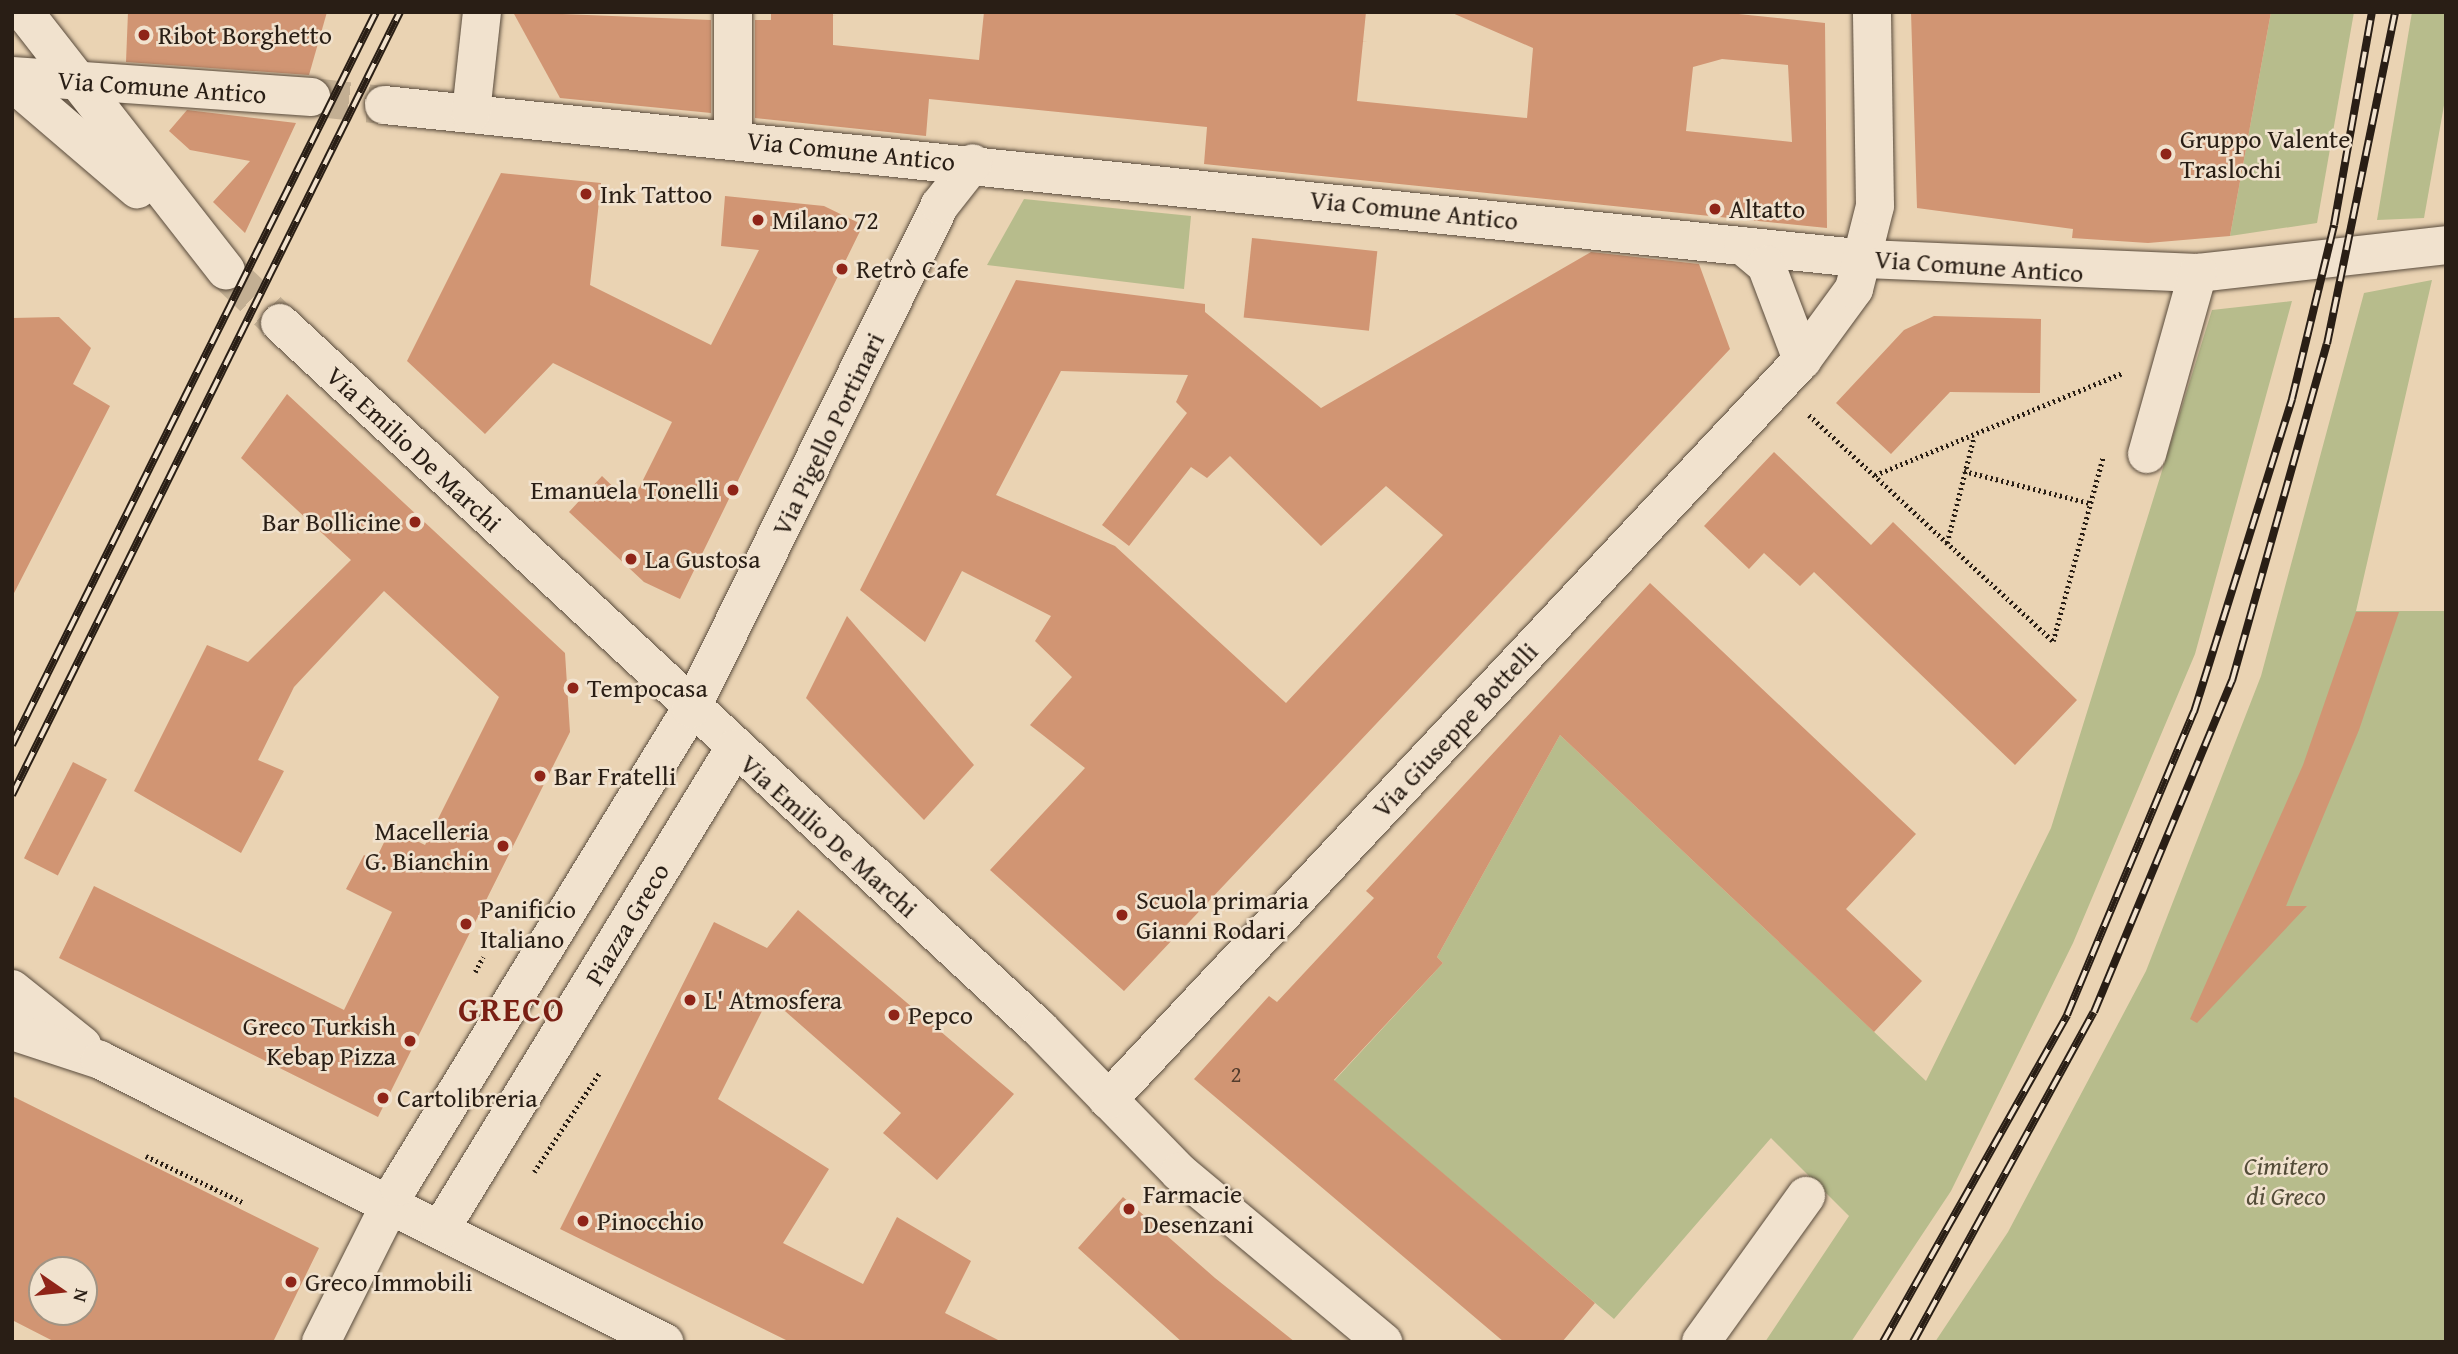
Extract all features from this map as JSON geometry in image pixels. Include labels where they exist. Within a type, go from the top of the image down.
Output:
[{"type":"street","points":[[12,82],[226,271],[73,81],[24,12]]},
{"type":"street","points":[[471,113],[482,12]]},
{"type":"street","points":[[733,12],[733,139]]},
{"type":"street","name":"Via Giuseppe Bottelli","points":[[1108,1100],[1791,372],[1854,289],[1866,259],[1875,206],[1872,12]]},
{"type":"street","name":"Via Comune Antico","points":[[12,76],[311,97]]},
{"type":"street","name":"Via Comune Antico","points":[[384,105],[973,163],[1866,259],[2198,273],[2446,245]]},
{"type":"street","name":"Via Pigello Portinari","points":[[691,709],[940,205],[973,163]]},
{"type":"street","points":[[1743,246],[1774,281],[1791,372]]},
{"type":"street","points":[[2147,454],[2198,273]]},
{"type":"street","name":"Via Emilio De Marchi","points":[[280,323],[1108,1100],[1179,1172],[1383,1342]]},
{"type":"street","points":[[321,1342],[390,1205],[691,709]]},
{"type":"street","name":"Piazza Greco","points":[[440,1230],[734,749]]},
{"type":"street","points":[[12,989],[100,1060]]},
{"type":"street","points":[[12,1031],[100,1060],[664,1342]]},
{"type":"street","points":[[1700,1342],[1806,1196]]},
{"type":"path","points":[[2122,386],[2128,361]]},
{"type":"path","points":[[1791,372],[1875,475],[2053,641],[2104,451]]},
{"type":"path","points":[[1875,475],[2125,372]]},
{"type":"path","points":[[1947,542],[1974,435]]},
{"type":"path","points":[[1964,471],[2090,503]]},
{"type":"path","points":[[534,1172],[600,1072]]},
{"type":"path","points":[[146,1156],[244,1203]]},
{"type":"green space","points":[[2271,12],[2354,12],[2317,223],[2230,236]]},
{"type":"green space","points":[[2412,12],[2446,12],[2446,94],[2424,218],[2377,220]]},
{"type":"green space","points":[[1024,199],[1191,216],[1184,289],[987,265]]},
{"type":"green space","name":"Cimitero di Greco","points":[[2432,280],[2356,611],[2446,611],[2446,1342],[1935,1342],[2008,1232],[2146,971],[2261,676],[2364,293]]},
{"type":"green space","points":[[2292,301],[2195,654],[2073,943],[1951,1191],[1851,1342],[1765,1342],[1849,1216],[1771,1138],[1614,1319],[1334,1081],[1443,963],[1437,957],[1560,735],[1926,1081],[2051,828],[2212,310]]},
{"type":"building","points":[[128,12],[327,12],[309,75],[126,62]]},
{"type":"building","points":[[513,12],[711,20],[711,113],[560,98]]},
{"type":"building","points":[[771,12],[833,12],[833,45],[979,60],[984,12],[1366,12],[1357,101],[1527,118],[1533,48],[1450,12],[1719,12],[1825,23],[1827,228],[1204,164],[1207,127],[929,99],[926,136],[755,118],[755,20],[771,20]],"holes":[[[1722,59],[1788,65],[1792,142],[1686,131],[1693,67]]]},
{"type":"building","points":[[1911,12],[2271,12],[2230,236],[2148,243],[2072,238],[2073,229],[1917,208]]},
{"type":"building","points":[[187,110],[296,123],[245,233],[213,202],[250,161],[190,150],[169,131]]},
{"type":"building","points":[[501,173],[601,183],[590,285],[711,345],[759,250],[721,246],[725,196],[824,206],[863,225],[680,599],[644,582],[569,512],[602,476],[631,504],[672,422],[553,363],[485,434],[407,361]]},
{"type":"building","points":[[1252,238],[1377,251],[1369,331],[1244,318]]},
{"type":"building","points":[[1591,252],[1699,264],[1730,349],[1124,991],[990,870],[1085,768],[1030,725],[1072,677],[1035,641],[1051,616],[962,571],[925,642],[860,590],[1016,280],[1205,304],[1205,312],[1321,408]],"holes":[[[1061,371],[1188,375],[1176,402],[1187,413],[1102,525],[1129,546],[1191,467],[1207,478],[1230,456],[1321,546],[1386,486],[1443,535],[1286,703],[1115,546],[996,495]]]},
{"type":"building","points":[[1934,316],[2041,319],[2040,393],[1950,392],[1891,454],[1836,403],[1904,330]]},
{"type":"building","points":[[59,317],[91,348],[73,384],[110,406],[12,597],[12,318]]},
{"type":"building","points":[[287,394],[565,653],[570,732],[378,1117],[59,958],[94,886],[344,1010],[392,912],[346,889],[364,855],[375,861],[391,828],[425,845],[499,697],[384,591],[294,687],[258,760],[284,771],[241,853],[134,791],[207,645],[248,662],[351,560],[241,458]]},
{"type":"building","points":[[1774,452],[1871,545],[1893,522],[2077,700],[2015,765],[1814,572],[1800,586],[1764,553],[1749,569],[1704,526]]},
{"type":"building","points":[[1650,583],[1916,834],[1846,909],[1922,981],[1874,1032],[1560,735],[1437,957],[1443,963],[1334,1080],[1595,1303],[1562,1342],[1504,1342],[1194,1079],[1269,996],[1277,1002],[1374,898],[1366,891]]},
{"type":"building","points":[[2356,612],[2399,612],[2359,730],[2286,906],[2307,906],[2197,1023],[2190,1019],[2303,765]]},
{"type":"building","points":[[847,616],[974,765],[924,820],[806,698]]},
{"type":"building","points":[[73,762],[107,779],[58,875],[24,858]]},
{"type":"building","points":[[798,910],[1014,1094],[937,1180],[883,1133],[901,1113],[769,997],[718,1099],[829,1169],[783,1243],[863,1284],[897,1217],[971,1261],[945,1313],[1002,1342],[790,1342],[560,1229],[714,922],[767,948]]},
{"type":"building","points":[[12,1096],[319,1248],[273,1342],[55,1342],[12,1320]]},
{"type":"building","points":[[1123,1197],[1215,1278],[1295,1342],[1182,1342],[1078,1248]]},
{"type":"tunnel","points":[[311,97],[384,105]]},
{"type":"tunnel","points":[[226,271],[280,323]]},
{"type":"railway","points":[[12,745],[376,12]]},
{"type":"railway","points":[[12,795],[400,12]]},
{"type":"railway","points":[[1883,1342],[2067,1015],[2194,712],[2292,399],[2334,225],[2372,12]]},
{"type":"railway","points":[[1913,1342],[2094,1012],[2232,681],[2327,344],[2395,12]]},
{"type":"place","name":"Ribot Borghetto","points":[[144,35]]},
{"type":"place","name":"Gruppo Valente Traslochi","points":[[2166,154]]},
{"type":"place","name":"Ink Tattoo","points":[[586,194]]},
{"type":"place","name":"Altatto","points":[[1715,209]]},
{"type":"place","name":"Milano 72","points":[[758,220]]},
{"type":"place","name":"Retrò Cafe","points":[[842,269]]},
{"type":"place","name":"Emanuela Tonelli","points":[[733,490]]},
{"type":"place","name":"Bar Bollicine","points":[[415,522]]},
{"type":"place","name":"La Gustosa","points":[[631,559]]},
{"type":"place","name":"Tempocasa","points":[[573,688]]},
{"type":"place","name":"Bar Fratelli","points":[[540,776]]},
{"type":"place","name":"Macelleria G. Bianchin","points":[[503,846]]},
{"type":"place","name":"Scuola primaria Gianni Rodari","points":[[1122,915]]},
{"type":"place","name":"Panificio Italiano","points":[[466,924]]},
{"type":"place","name":"L' Atmosfera","points":[[690,1000]]},
{"type":"place","name":"Pepco","points":[[894,1015]]},
{"type":"place","name":"Greco Turkish Kebap Pizza","points":[[410,1041]]},
{"type":"place","name":"Cartolibreria","points":[[383,1098]]},
{"type":"place","name":"Farmacie Desenzani","points":[[1129,1209]]},
{"type":"place","name":"Pinocchio","points":[[583,1221]]},
{"type":"place","name":"Greco Immobili","points":[[291,1282]]},
{"type":"district","name":"GRECO","points":[[512,1010]]}]
